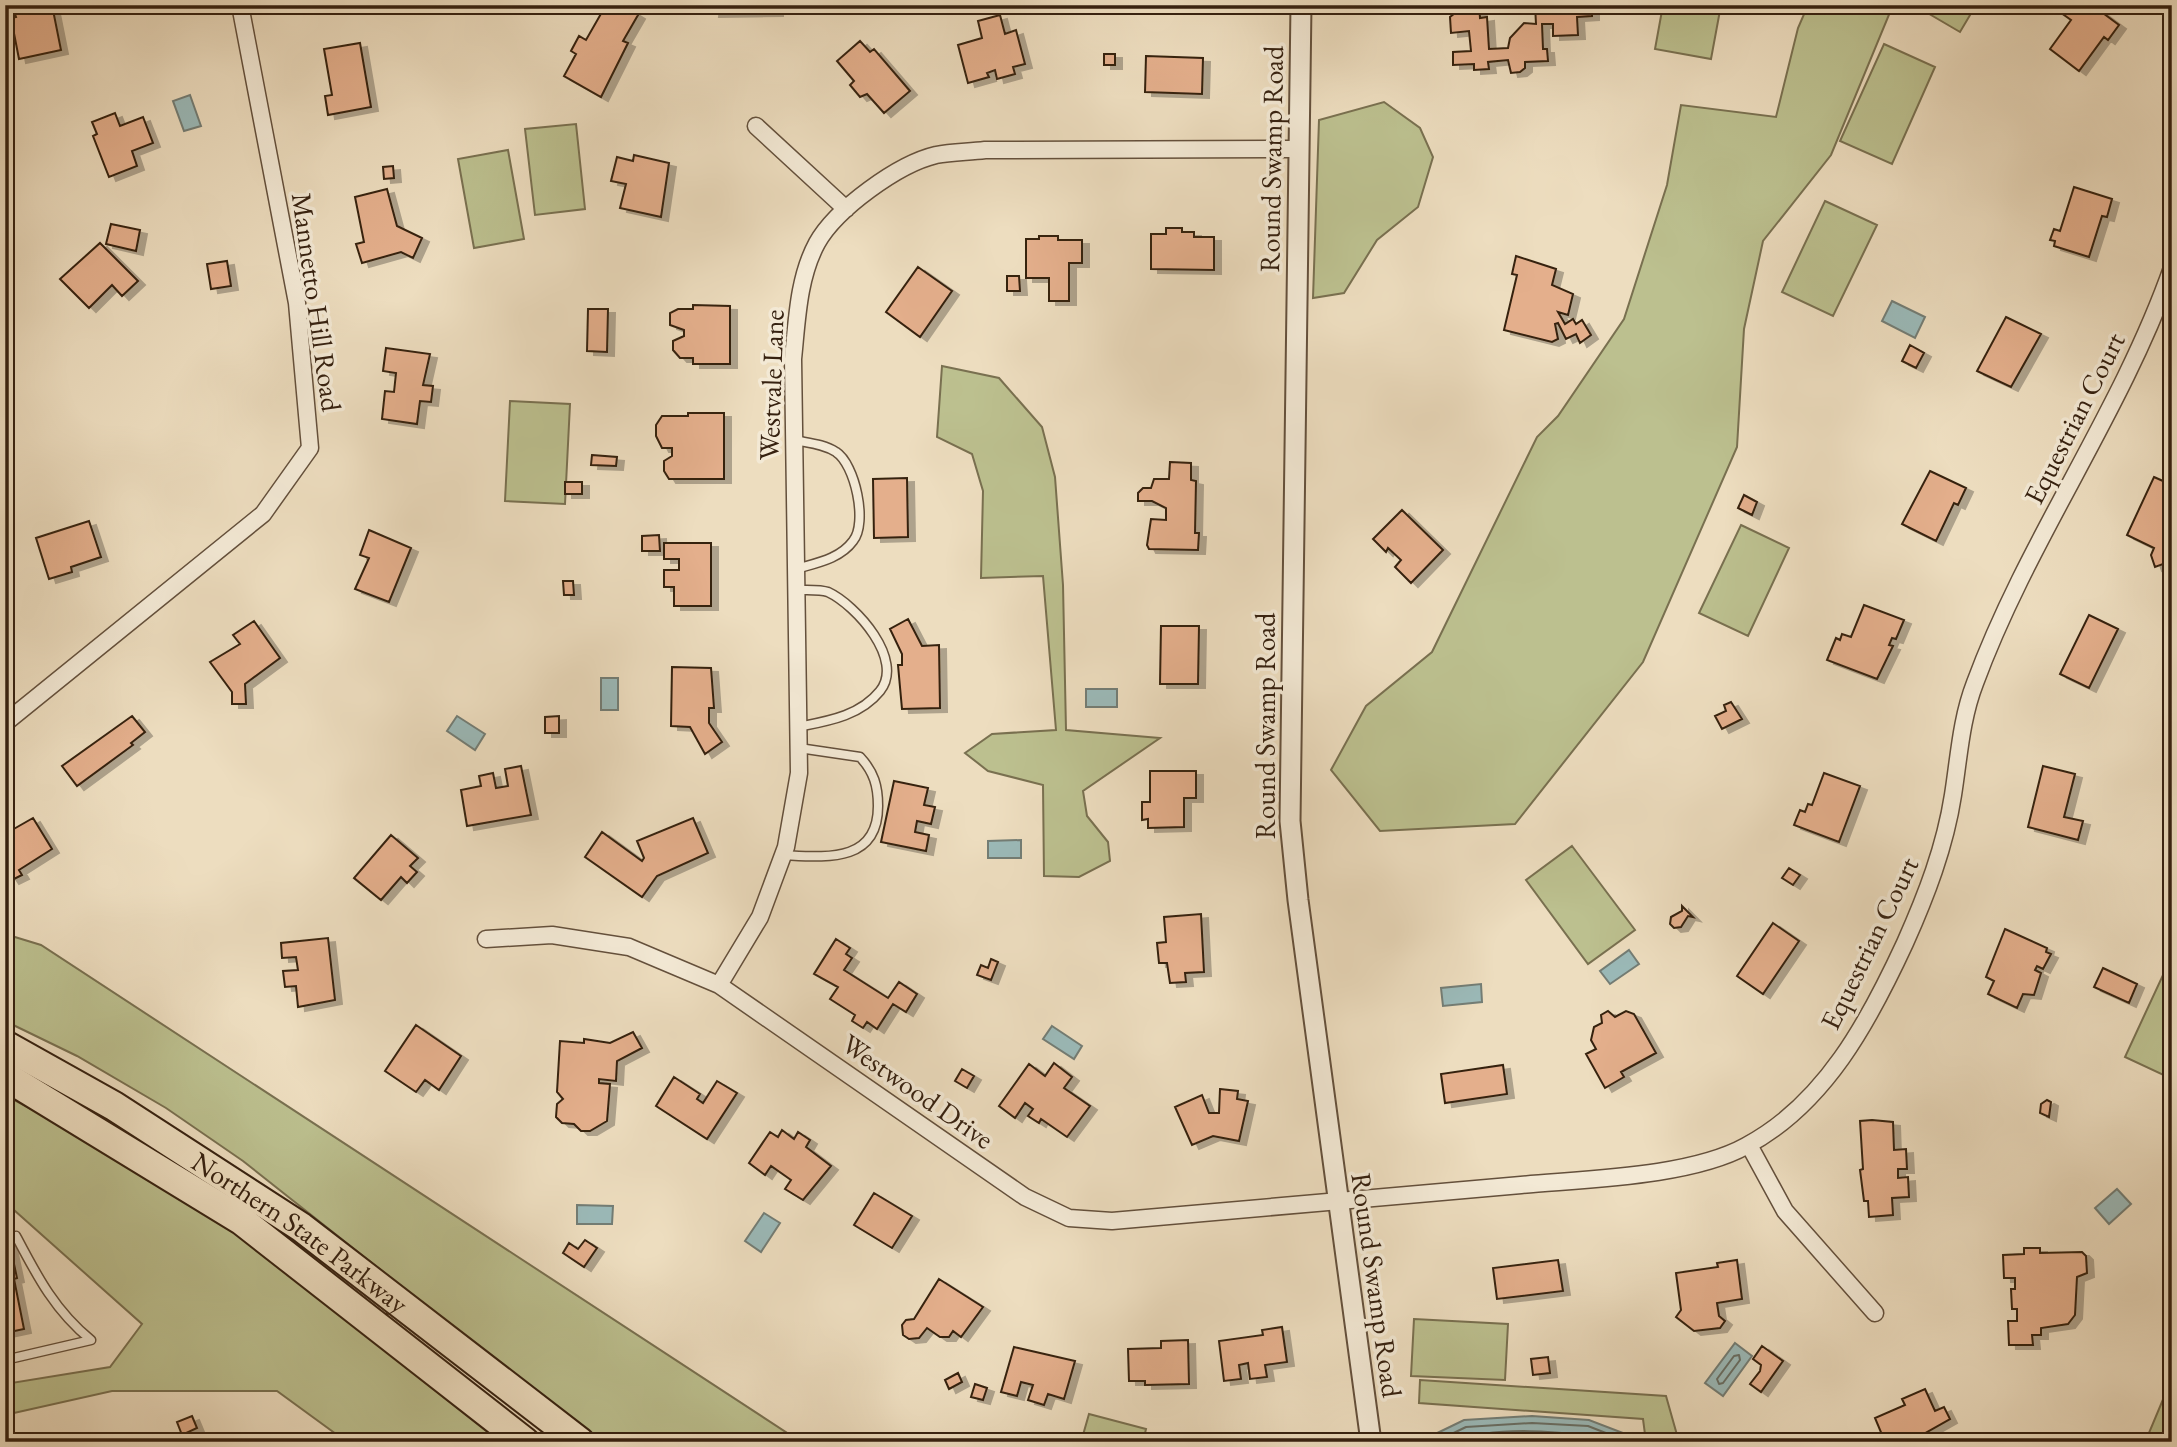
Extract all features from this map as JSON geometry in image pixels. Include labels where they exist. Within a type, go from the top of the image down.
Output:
[{"type":"highway","name":"Northern State Parkway","points":[[5,1045],[114,1106],[301,1227],[580,1442]]},
{"type":"highway","name":"Northern State Parkway","points":[[5,1076],[241,1220],[525,1442]]},
{"type":"street","name":"Mannetto Hill Road","points":[[5,723],[262,514],[310,448],[297,303],[240,5]]},
{"type":"street","name":"Round Swamp Road","points":[[1301,5],[1290,821],[1337,1202],[1371,1442]]},
{"type":"street","points":[[756,126],[846,209]]},
{"type":"street","name":"Westvale Lane","points":[[719,985],[760,917],[783,855],[799,773],[793,359],[799,299],[817,244],[846,209],[894,173],[935,155],[985,150],[1299,149]]},
{"type":"street","name":"Equestrian Court","points":[[1337,1202],[1639,1174],[1725,1156],[1749,1145],[1791,1115],[1830,1075],[1867,1020],[1906,942],[1940,856],[1953,795],[1959,744],[1973,686],[2000,624],[2139,348],[2172,268]]},
{"type":"street","name":"Westwood Drive","points":[[486,939],[552,935],[629,947],[719,985],[1025,1197],[1069,1218],[1112,1221],[1337,1202]]},
{"type":"street","points":[[1749,1145],[1785,1211],[1875,1313]]},
{"type":"lane","points":[[794,440],[838,453],[850,467],[860,525],[854,541],[830,559],[796,569]]},
{"type":"lane","points":[[796,590],[826,591],[845,603],[873,634],[885,654],[887,677],[882,690],[868,703],[842,718],[798,727]]},
{"type":"lane","points":[[783,855],[822,857],[844,854],[862,847],[871,837],[878,816],[878,790],[872,770],[860,757],[799,748]]},
{"type":"lane","points":[[5,1360],[91,1340],[66,1320],[41,1285],[16,1236]]},
{"type":"green space","points":[[1663,5],[1721,5],[1711,59],[1655,49]]},
{"type":"green space","points":[[1808,5],[1893,5],[1831,155],[1763,241],[1744,329],[1737,447],[1643,662],[1515,824],[1380,831],[1331,770],[1366,706],[1432,652],[1537,437],[1558,416],[1624,319],[1667,185],[1681,105],[1776,117],[1798,28]]},
{"type":"green space","points":[[1914,5],[1976,5],[1960,32]]},
{"type":"green space","points":[[1884,44],[1935,67],[1892,164],[1840,141]]},
{"type":"green space","points":[[1384,102],[1420,128],[1433,157],[1418,207],[1377,240],[1344,293],[1313,298],[1319,120]]},
{"type":"green space","points":[[576,124],[585,209],[535,215],[525,129]]},
{"type":"green space","points":[[508,150],[524,239],[474,248],[458,159]]},
{"type":"green space","points":[[1825,201],[1877,225],[1833,316],[1782,292]]},
{"type":"green space","points":[[942,366],[999,378],[1042,427],[1055,477],[1063,585],[1066,730],[1160,738],[1083,791],[1087,816],[1108,842],[1110,861],[1079,877],[1044,876],[1043,785],[988,771],[965,753],[992,734],[1056,730],[1043,576],[981,578],[983,491],[972,454],[937,437]]},
{"type":"green space","points":[[510,401],[570,404],[565,504],[505,501]]},
{"type":"green space","points":[[1741,525],[1789,548],[1748,636],[1699,613]]},
{"type":"green space","points":[[1572,846],[1635,930],[1588,964],[1526,880]]},
{"type":"green space","points":[[5,934],[41,945],[801,1442],[598,1442],[243,1161],[166,1108],[77,1056],[5,1021]]},
{"type":"green space","points":[[2163,975],[2172,979],[2172,1079],[2125,1057]]},
{"type":"green space","points":[[5,1095],[78,1134],[247,1241],[500,1442],[347,1442],[277,1391],[112,1391],[5,1415],[5,1384],[110,1367],[142,1324],[5,1202]]},
{"type":"green space","points":[[1414,1319],[1508,1324],[1505,1380],[1411,1376]]},
{"type":"green space","points":[[2172,1378],[2172,1442],[2120,1442],[2149,1433]]},
{"type":"green space","points":[[1420,1380],[1666,1396],[1679,1442],[1646,1442],[1643,1419],[1419,1403]]},
{"type":"green space","points":[[1089,1414],[1146,1429],[1143,1442],[1081,1442]]},
{"type":"water","points":[[190,95],[201,126],[184,131],[173,101]]},
{"type":"water","points":[[1892,301],[1925,317],[1915,338],[1882,321]]},
{"type":"water","points":[[601,678],[618,678],[618,710],[601,710]]},
{"type":"water","points":[[1086,689],[1117,689],[1117,707],[1086,707]]},
{"type":"water","points":[[457,716],[485,734],[475,750],[447,731]]},
{"type":"water","points":[[1021,840],[1021,858],[988,858],[988,841]]},
{"type":"water","points":[[1629,950],[1639,964],[1610,984],[1600,971]]},
{"type":"water","points":[[1481,984],[1482,1002],[1443,1006],[1441,988]]},
{"type":"water","points":[[1052,1026],[1082,1046],[1074,1059],[1043,1039]]},
{"type":"water","points":[[2117,1189],[2131,1204],[2109,1224],[2095,1208]]},
{"type":"water","points":[[577,1205],[613,1206],[612,1224],[577,1224]]},
{"type":"water","points":[[764,1213],[780,1223],[761,1252],[745,1241]]},
{"type":"water","points":[[1735,1343],[1752,1356],[1723,1396],[1705,1383]]},
{"type":"water","points":[[1532,1416],[1589,1420],[1623,1433],[1626,1442],[1427,1442],[1427,1438],[1464,1420]]},
{"type":"building","points":[[12,5],[52,5],[61,50],[19,59],[11,18],[16,17]]},
{"type":"building","points":[[606,5],[622,5],[638,15],[623,41],[628,43],[601,97],[564,76],[576,54],[571,51],[579,36],[586,40]]},
{"type":"building","points":[[713,5],[776,5],[776,12],[712,13]]},
{"type":"building","points":[[1459,5],[1479,5],[1480,18],[1487,17],[1489,49],[1508,48],[1510,38],[1524,23],[1536,24],[1535,5],[1592,5],[1592,16],[1577,17],[1578,35],[1553,36],[1553,24],[1542,24],[1543,49],[1547,49],[1548,61],[1525,62],[1525,68],[1520,72],[1511,73],[1508,60],[1488,62],[1489,69],[1474,70],[1474,64],[1453,65],[1453,52],[1471,51],[1469,31],[1451,33],[1450,17],[1459,10]]},
{"type":"building","points":[[2061,5],[2092,5],[2119,25],[2108,40],[2104,37],[2079,71],[2050,49],[2071,20],[2057,10]]},
{"type":"building","points":[[1000,15],[1005,34],[1016,30],[1025,64],[1013,67],[1015,74],[997,79],[995,70],[987,73],[989,77],[968,83],[958,45],[982,38],[978,21]]},
{"type":"building","points":[[860,41],[870,52],[874,49],[910,91],[884,113],[867,94],[860,97],[850,85],[854,81],[837,61]]},
{"type":"building","points":[[360,43],[371,107],[328,115],[325,96],[332,95],[324,49]]},
{"type":"building","points":[[1104,54],[1115,54],[1115,65],[1104,65]]},
{"type":"building","points":[[1146,56],[1203,58],[1202,94],[1145,92]]},
{"type":"building","points":[[115,113],[120,126],[143,117],[153,143],[132,151],[137,166],[109,177],[93,136],[97,134],[92,122]]},
{"type":"building","points":[[634,155],[669,163],[661,217],[620,208],[626,184],[611,181],[617,157],[633,161]]},
{"type":"building","points":[[393,166],[394,178],[384,179],[383,167]]},
{"type":"building","points":[[2074,187],[2112,199],[2107,217],[2102,216],[2089,257],[2054,246],[2055,241],[2050,240],[2054,229],[2060,231]]},
{"type":"building","points":[[387,189],[397,226],[422,238],[413,258],[401,252],[362,263],[356,244],[364,242],[355,197]]},
{"type":"building","points":[[111,224],[140,230],[136,251],[106,244]]},
{"type":"building","points":[[1166,228],[1182,228],[1182,232],[1194,232],[1194,237],[1214,237],[1214,270],[1151,269],[1151,234],[1166,234]]},
{"type":"building","points":[[1039,236],[1058,236],[1058,240],[1082,240],[1082,263],[1069,263],[1069,301],[1049,301],[1049,278],[1026,278],[1026,239],[1039,239]]},
{"type":"building","points":[[100,243],[138,281],[122,296],[112,285],[89,308],[60,279]]},
{"type":"building","points":[[1516,256],[1556,269],[1552,285],[1573,294],[1568,315],[1558,312],[1565,324],[1573,319],[1576,324],[1582,320],[1591,335],[1580,343],[1576,334],[1566,339],[1558,323],[1555,324],[1558,339],[1552,342],[1504,330],[1517,275],[1512,274]]},
{"type":"building","points":[[227,261],[231,286],[211,289],[207,264]]},
{"type":"building","points":[[918,267],[952,291],[920,337],[886,312]]},
{"type":"building","points":[[1007,276],[1019,276],[1020,291],[1007,291]]},
{"type":"building","points":[[693,305],[730,306],[730,364],[693,364],[693,358],[680,358],[673,350],[673,341],[684,336],[684,330],[670,325],[670,313],[678,309],[693,309]]},
{"type":"building","points":[[588,309],[608,309],[607,352],[587,351]]},
{"type":"building","points":[[2006,317],[2041,334],[2011,387],[1977,371]]},
{"type":"building","points":[[1910,345],[1924,353],[1916,368],[1902,361]]},
{"type":"building","points":[[386,348],[430,354],[423,385],[433,386],[431,402],[420,401],[417,424],[382,419],[385,391],[394,392],[396,373],[383,371]]},
{"type":"building","points":[[688,413],[724,413],[724,479],[669,479],[664,471],[664,461],[672,456],[672,448],[662,448],[656,436],[656,425],[662,416],[688,416]]},
{"type":"building","points":[[592,455],[617,457],[616,466],[591,465]]},
{"type":"building","points":[[1170,462],[1191,463],[1191,480],[1196,481],[1195,533],[1199,533],[1198,550],[1149,549],[1147,545],[1151,519],[1166,520],[1166,508],[1152,501],[1138,501],[1138,493],[1143,488],[1151,488],[1154,479],[1169,479]]},
{"type":"building","points":[[1930,471],[1966,488],[1958,505],[1954,503],[1936,541],[1902,524]]},
{"type":"building","points":[[2154,477],[2172,485],[2172,517],[2165,531],[2172,534],[2172,551],[2164,556],[2166,563],[2155,567],[2151,555],[2154,548],[2127,535]]},
{"type":"building","points":[[907,478],[908,537],[874,538],[873,479]]},
{"type":"building","points":[[565,482],[582,482],[582,494],[565,494]]},
{"type":"building","points":[[1744,495],[1757,502],[1752,515],[1738,508]]},
{"type":"building","points":[[1402,510],[1443,550],[1411,583],[1395,567],[1401,560],[1388,548],[1386,552],[1373,539]]},
{"type":"building","points":[[89,521],[101,557],[71,567],[72,572],[49,579],[36,538]]},
{"type":"building","points":[[369,530],[411,548],[389,602],[355,589],[369,558],[360,555]]},
{"type":"building","points":[[659,535],[660,551],[642,551],[642,536]]},
{"type":"building","points":[[664,543],[711,543],[711,606],[674,606],[674,587],[664,587],[664,570],[679,570],[679,559],[664,559]]},
{"type":"building","points":[[563,581],[573,581],[574,595],[564,595]]},
{"type":"building","points":[[1864,605],[1904,620],[1896,639],[1892,638],[1889,645],[1893,646],[1877,679],[1827,660],[1836,638],[1840,640],[1842,634],[1851,637]]},
{"type":"building","points":[[2089,615],[2118,629],[2089,688],[2060,674]]},
{"type":"building","points":[[908,619],[922,646],[939,645],[940,708],[902,709],[898,665],[902,665],[902,654],[890,629]]},
{"type":"building","points":[[254,621],[280,658],[245,684],[246,704],[232,704],[232,692],[210,662],[240,644],[233,635]]},
{"type":"building","points":[[1161,626],[1199,626],[1198,684],[1160,684]]},
{"type":"building","points":[[672,667],[711,668],[714,708],[709,708],[709,723],[722,742],[705,754],[690,727],[671,726]]},
{"type":"building","points":[[1731,702],[1742,719],[1722,729],[1715,716],[1726,711],[1724,705]]},
{"type":"building","points":[[132,716],[145,732],[131,743],[133,745],[77,786],[62,766]]},
{"type":"building","points":[[559,716],[559,733],[545,733],[545,717]]},
{"type":"building","points":[[521,766],[531,815],[467,826],[461,790],[481,786],[479,776],[493,773],[496,788],[508,786],[505,769]]},
{"type":"building","points":[[2043,766],[2075,774],[2064,817],[2083,821],[2078,840],[2028,827]]},
{"type":"building","points":[[1150,771],[1196,771],[1196,798],[1184,798],[1184,827],[1148,828],[1148,819],[1142,820],[1142,802],[1150,802]]},
{"type":"building","points":[[1824,773],[1860,786],[1839,842],[1794,825],[1800,810],[1805,812],[1808,804],[1812,805]]},
{"type":"building","points":[[894,781],[928,788],[924,805],[935,807],[931,824],[917,821],[915,832],[929,835],[926,851],[881,842]]},
{"type":"building","points":[[33,818],[52,849],[19,870],[22,875],[12,880],[8,874],[5,876],[5,834]]},
{"type":"building","points":[[693,818],[708,853],[657,876],[642,897],[585,857],[602,832],[642,861],[644,858],[637,841]]},
{"type":"building","points":[[391,835],[418,858],[410,866],[417,872],[407,883],[401,877],[381,900],[354,878]]},
{"type":"building","points":[[1789,868],[1800,875],[1793,885],[1782,878]]},
{"type":"building","points":[[1682,906],[1693,917],[1688,916],[1681,927],[1674,928],[1670,924],[1671,917],[1682,911]]},
{"type":"building","points":[[1201,914],[1204,972],[1185,973],[1186,982],[1170,983],[1167,963],[1159,963],[1157,943],[1166,942],[1164,917]]},
{"type":"building","points":[[1773,923],[1799,941],[1763,994],[1737,976]]},
{"type":"building","points":[[2005,929],[2047,948],[2046,952],[2051,954],[2043,969],[2037,966],[2035,970],[2041,973],[2034,995],[2023,994],[2017,1008],[1988,994],[1994,981],[1986,977]]},
{"type":"building","points":[[328,938],[335,1000],[298,1007],[296,986],[285,987],[283,971],[298,970],[296,957],[282,958],[281,943]]},
{"type":"building","points":[[836,939],[850,948],[846,954],[852,958],[844,970],[888,998],[899,982],[917,994],[906,1012],[893,1004],[877,1029],[867,1022],[863,1028],[852,1021],[855,1015],[830,999],[838,987],[814,974]]},
{"type":"building","points":[[991,959],[998,962],[991,980],[977,975],[981,965],[988,968]]},
{"type":"building","points":[[2103,968],[2137,984],[2129,1003],[2094,987]]},
{"type":"building","points":[[1608,1011],[1615,1017],[1626,1011],[1634,1014],[1656,1053],[1621,1072],[1624,1077],[1605,1088],[1586,1054],[1596,1049],[1591,1040],[1594,1027],[1602,1023],[1601,1015]]},
{"type":"building","points":[[416,1025],[461,1056],[439,1090],[425,1080],[416,1092],[385,1071]]},
{"type":"building","points":[[633,1032],[642,1048],[617,1061],[616,1081],[599,1079],[599,1083],[610,1084],[607,1121],[590,1131],[581,1131],[574,1124],[562,1123],[556,1117],[557,1104],[563,1099],[557,1092],[560,1041],[584,1043],[584,1039],[610,1043]]},
{"type":"building","points":[[1054,1063],[1072,1077],[1064,1088],[1090,1106],[1067,1137],[1041,1119],[1039,1123],[1028,1116],[1033,1109],[1025,1103],[1015,1118],[999,1106],[1029,1064],[1045,1076]]},
{"type":"building","points":[[1503,1065],[1507,1094],[1445,1103],[1441,1074]]},
{"type":"building","points":[[962,1069],[974,1076],[967,1088],[955,1081]]},
{"type":"building","points":[[674,1077],[700,1094],[697,1099],[703,1103],[717,1081],[737,1093],[707,1139],[656,1106]]},
{"type":"building","points":[[1220,1089],[1238,1091],[1237,1099],[1248,1101],[1239,1141],[1213,1136],[1192,1145],[1175,1107],[1202,1095],[1209,1113],[1219,1113]]},
{"type":"building","points":[[2047,1100],[2051,1102],[2049,1117],[2040,1113],[2041,1104]]},
{"type":"building","points":[[1860,1121],[1893,1122],[1894,1150],[1906,1149],[1907,1169],[1898,1169],[1898,1178],[1908,1177],[1909,1197],[1892,1198],[1893,1215],[1869,1217],[1868,1201],[1864,1201],[1860,1170],[1863,1169]]},
{"type":"building","points":[[782,1130],[794,1139],[798,1132],[810,1140],[806,1147],[831,1166],[803,1200],[785,1189],[791,1180],[771,1166],[765,1175],[749,1163],[770,1132],[778,1137]]},
{"type":"building","points":[[874,1193],[912,1216],[892,1248],[854,1225]]},
{"type":"building","points":[[5,1236],[8,1236],[17,1278],[14,1279],[24,1329],[5,1333]]},
{"type":"building","points":[[585,1240],[597,1248],[584,1267],[563,1253],[569,1243],[578,1249]]},
{"type":"building","points":[[2024,1248],[2040,1248],[2040,1253],[2082,1252],[2086,1256],[2087,1273],[2077,1277],[2075,1315],[2068,1324],[2041,1328],[2041,1335],[2032,1335],[2033,1345],[2009,1345],[2008,1321],[2017,1321],[2017,1309],[2012,1309],[2011,1289],[2015,1289],[2015,1278],[2004,1278],[2003,1255],[2024,1254]]},
{"type":"building","points":[[1558,1260],[1563,1291],[1497,1299],[1493,1268]]},
{"type":"building","points":[[1737,1260],[1742,1299],[1717,1303],[1719,1316],[1725,1321],[1720,1328],[1694,1331],[1676,1317],[1681,1310],[1676,1273],[1718,1267],[1717,1263]]},
{"type":"building","points":[[939,1279],[983,1307],[961,1337],[953,1331],[949,1337],[940,1337],[927,1328],[919,1338],[909,1339],[903,1335],[902,1325],[906,1320],[914,1319]]},
{"type":"building","points":[[1282,1327],[1287,1362],[1265,1365],[1267,1377],[1250,1379],[1248,1363],[1239,1365],[1241,1379],[1224,1381],[1219,1341],[1263,1335],[1262,1330]]},
{"type":"building","points":[[1188,1340],[1189,1384],[1145,1385],[1145,1381],[1129,1381],[1128,1349],[1161,1348],[1161,1341]]},
{"type":"building","points":[[1762,1346],[1783,1361],[1761,1392],[1750,1384],[1760,1371],[1761,1365],[1753,1359]]},
{"type":"building","points":[[1014,1347],[1075,1361],[1064,1399],[1048,1394],[1044,1405],[1028,1400],[1033,1385],[1021,1382],[1017,1396],[1001,1392]]},
{"type":"building","points":[[1548,1357],[1550,1373],[1533,1375],[1531,1359]]},
{"type":"building","points":[[958,1373],[962,1382],[949,1389],[945,1380]]},
{"type":"building","points":[[975,1384],[987,1388],[983,1400],[971,1397]]},
{"type":"building","points":[[1925,1389],[1935,1411],[1944,1407],[1950,1419],[1911,1441],[1885,1442],[1875,1418],[1905,1405],[1902,1399]]},
{"type":"building","points":[[192,1416],[197,1428],[182,1435],[177,1422]]}]
